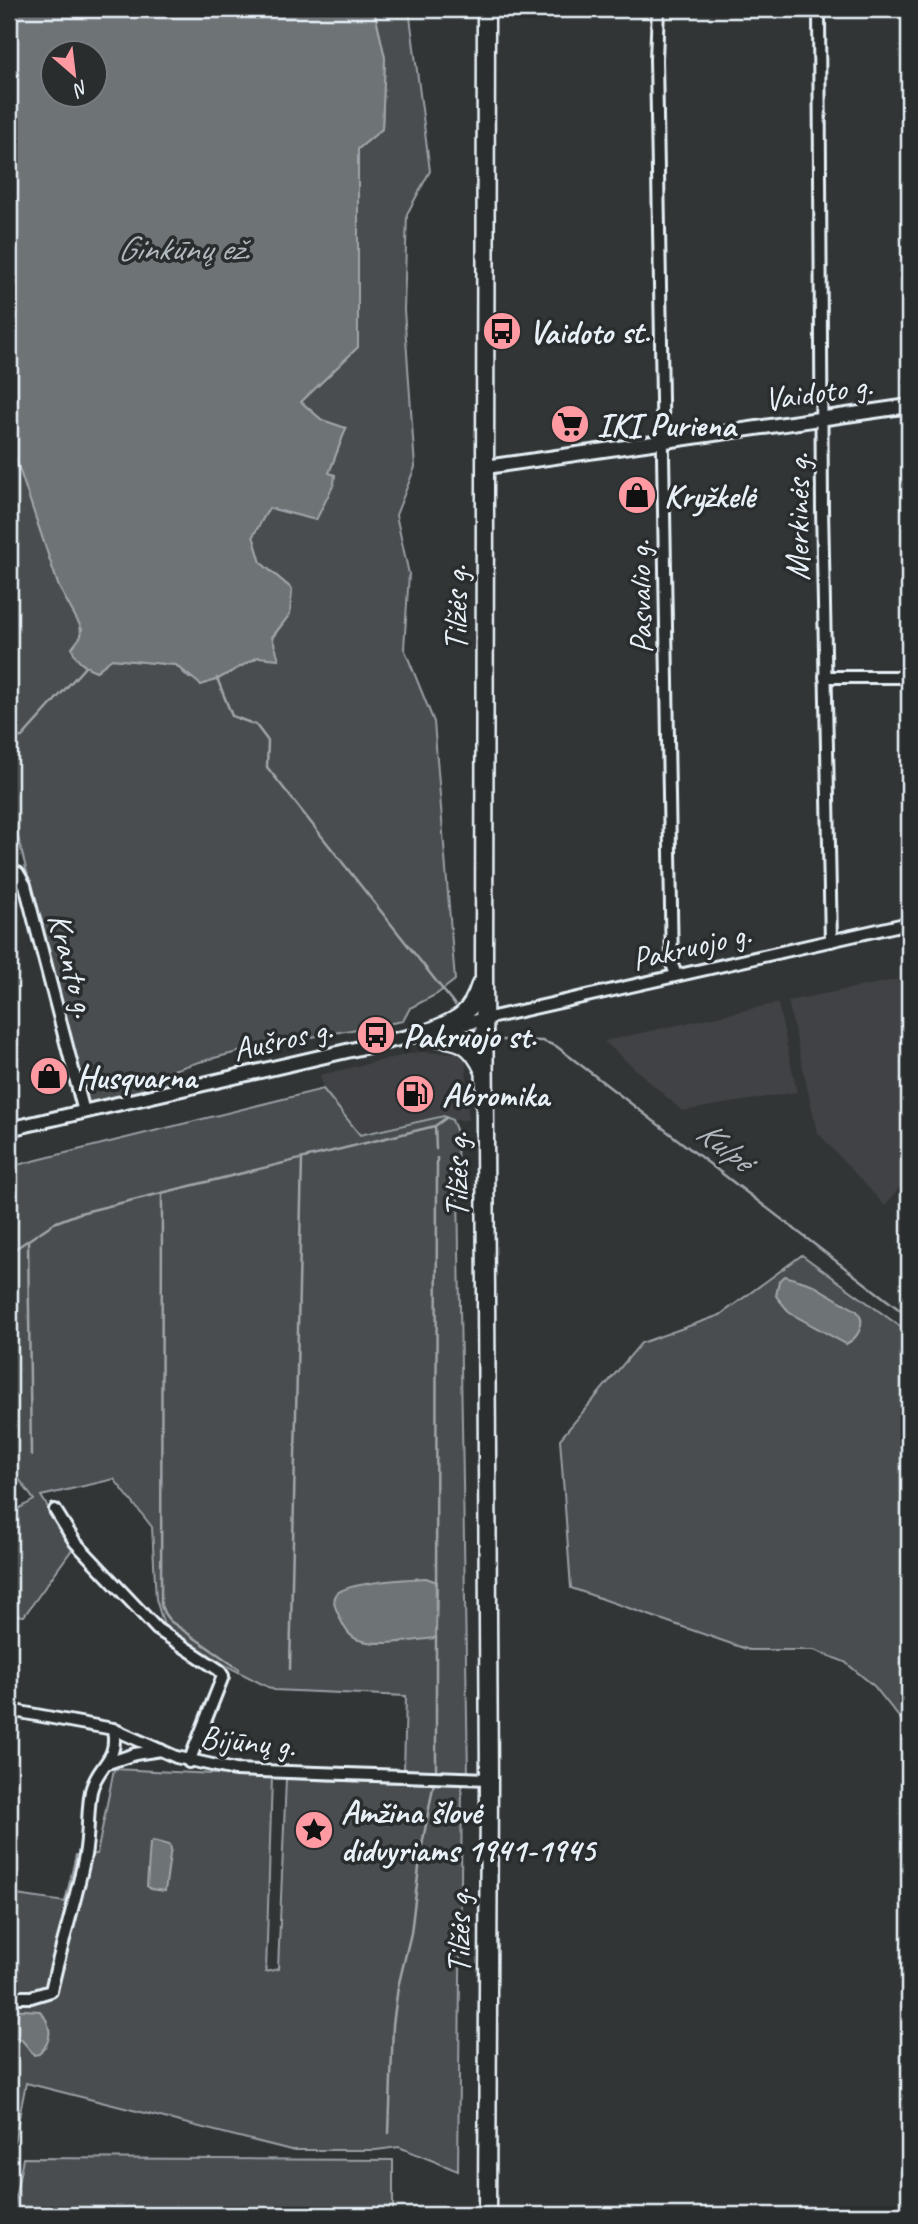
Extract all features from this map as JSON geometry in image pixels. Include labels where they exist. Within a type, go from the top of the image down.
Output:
[{"type":"highway","name":"Tilžės g.","points":[[486,9],[484,973],[489,1779],[487,2215]]},
{"type":"highway","points":[[422,1035],[469,1010],[475,1001],[484,973]]},
{"type":"highway","points":[[422,1035],[463,1042],[475,1052],[485,1073]]},
{"type":"main road","name":"Vaidoto g.","points":[[485,467],[909,407]]},
{"type":"main road","name":"Aušros g.","points":[[9,1129],[485,1019]]},
{"type":"street","name":"Pasvalio g.","points":[[658,9],[656,59],[664,442],[668,869],[672,964],[676,975]]},
{"type":"street","name":"Merkinės g.","points":[[819,9],[825,677],[831,941]]},
{"type":"street","points":[[825,677],[909,677]]},
{"type":"street","name":"Kranto g.","points":[[14,872],[25,885],[84,1112]]},
{"type":"street","name":"Pakruojo g.","points":[[485,1019],[909,923]]},
{"type":"street","points":[[55,1510],[75,1542],[157,1629],[219,1670],[223,1676],[189,1762]]},
{"type":"street","name":"Bijūnų g.","points":[[9,1710],[113,1729],[189,1762],[235,1770],[489,1779]]},
{"type":"street","points":[[108,1763],[116,1743],[113,1729]]},
{"type":"street","points":[[9,1997],[31,1997],[51,1991],[85,1856],[91,1793],[97,1773],[108,1763],[135,1754],[161,1750]]},
{"type":"shaded area","points":[[374,9],[409,9],[430,171],[407,214],[404,310],[415,467],[396,515],[409,574],[404,648],[434,722],[455,980],[437,994],[410,1008],[403,1021],[285,1042],[198,1062],[170,1071],[174,1086],[87,1107],[9,802],[9,438],[59,587],[80,623],[81,636],[97,671],[111,659],[176,665],[189,678],[218,679],[258,657],[290,614],[292,589],[261,563],[253,536],[269,508],[329,473],[346,428],[322,420],[301,402],[358,347],[358,149],[382,129],[385,58]]},
{"type":"shaded area","points":[[899,979],[909,1014],[909,1175],[885,1206],[817,1132],[788,1001]]},
{"type":"shaded area","points":[[778,1003],[797,1092],[682,1111],[604,1041]]},
{"type":"shaded area","points":[[417,1052],[460,1053],[466,1058],[468,1120],[452,1120],[444,1116],[360,1135],[323,1089],[320,1075]]},
{"type":"shaded area","points":[[323,1089],[360,1135],[444,1116],[452,1120],[457,1132],[468,1775],[404,1772],[406,1696],[274,1690],[207,1656],[164,1626],[156,1599],[152,1527],[114,1479],[41,1496],[73,1548],[24,1616],[9,1615],[9,1514],[34,1500],[9,1465],[9,1167]]},
{"type":"shaded area","points":[[802,1255],[909,1333],[909,1734],[874,1686],[845,1662],[814,1650],[749,1650],[571,1588],[560,1439],[641,1343],[720,1315]]},
{"type":"shaded area","points":[[114,1769],[272,1777],[266,1972],[278,1969],[286,1779],[462,1785],[458,2171],[399,2147],[376,2150],[291,2150],[26,2083],[9,2167],[9,1894],[65,1902],[76,1855],[97,1854]]},
{"type":"shaded area","points":[[23,2158],[393,2160],[393,2215],[12,2215]]},
{"type":"water","name":"Ginkūnų ež.","points":[[9,9],[374,9],[385,58],[382,129],[358,149],[358,347],[301,402],[322,420],[346,428],[329,473],[335,475],[334,484],[316,520],[269,508],[253,536],[261,563],[292,589],[290,614],[272,637],[279,659],[258,657],[218,679],[201,685],[176,665],[112,659],[96,671],[81,663],[72,648],[81,636],[82,629],[59,587],[9,438]]},
{"type":"water","points":[[785,1276],[811,1284],[857,1311],[861,1325],[854,1338],[846,1344],[790,1313],[776,1296],[779,1281]]},
{"type":"water","points":[[426,1578],[437,1582],[436,1638],[367,1642],[355,1638],[344,1627],[334,1603],[336,1595],[341,1591],[378,1582]]},
{"type":"water","points":[[153,1841],[171,1848],[165,1891],[147,1886],[150,1843]]},
{"type":"water","points":[[9,2009],[40,2011],[44,2017],[50,2033],[44,2049],[39,2054],[34,2055],[21,2039],[9,2037]]},
{"type":"waterway","points":[[9,738],[22,737],[85,667]]},
{"type":"waterway","name":"Kulpė","points":[[217,678],[232,716],[256,725],[268,741],[267,767],[455,1005]]},
{"type":"waterway","name":"Kulpė","points":[[501,1040],[542,1041],[556,1046],[909,1317]]},
{"type":"waterway","points":[[436,1149],[435,1126],[446,1118]]},
{"type":"waterway","points":[[9,1253],[54,1223],[80,1213],[435,1126]]},
{"type":"waterway","points":[[436,1611],[437,1158]]},
{"type":"waterway","points":[[290,1669],[302,1159]]},
{"type":"waterway","points":[[162,1194],[161,1605],[170,1621],[239,1669]]},
{"type":"waterway","points":[[28,1241],[31,1455]]},
{"type":"waterway","points":[[436,1636],[436,1769]]},
{"type":"waterway","points":[[389,2133],[393,2025],[398,1987],[411,1933],[421,1851],[434,1782]]},
{"type":"place","name":"Vaidoto st.","points":[[502,331]]},
{"type":"place","name":"IKI Puriena","points":[[570,424]]},
{"type":"place","name":"Kryžkelė","points":[[637,495]]},
{"type":"place","name":"Pakruojo st.","points":[[376,1035]]},
{"type":"place","name":"Husqvarna","points":[[49,1076]]},
{"type":"place","name":"Abromika","points":[[415,1094]]},
{"type":"place","name":"Amžina šlovė didvyriams 1941-1945","points":[[314,1830]]}]
